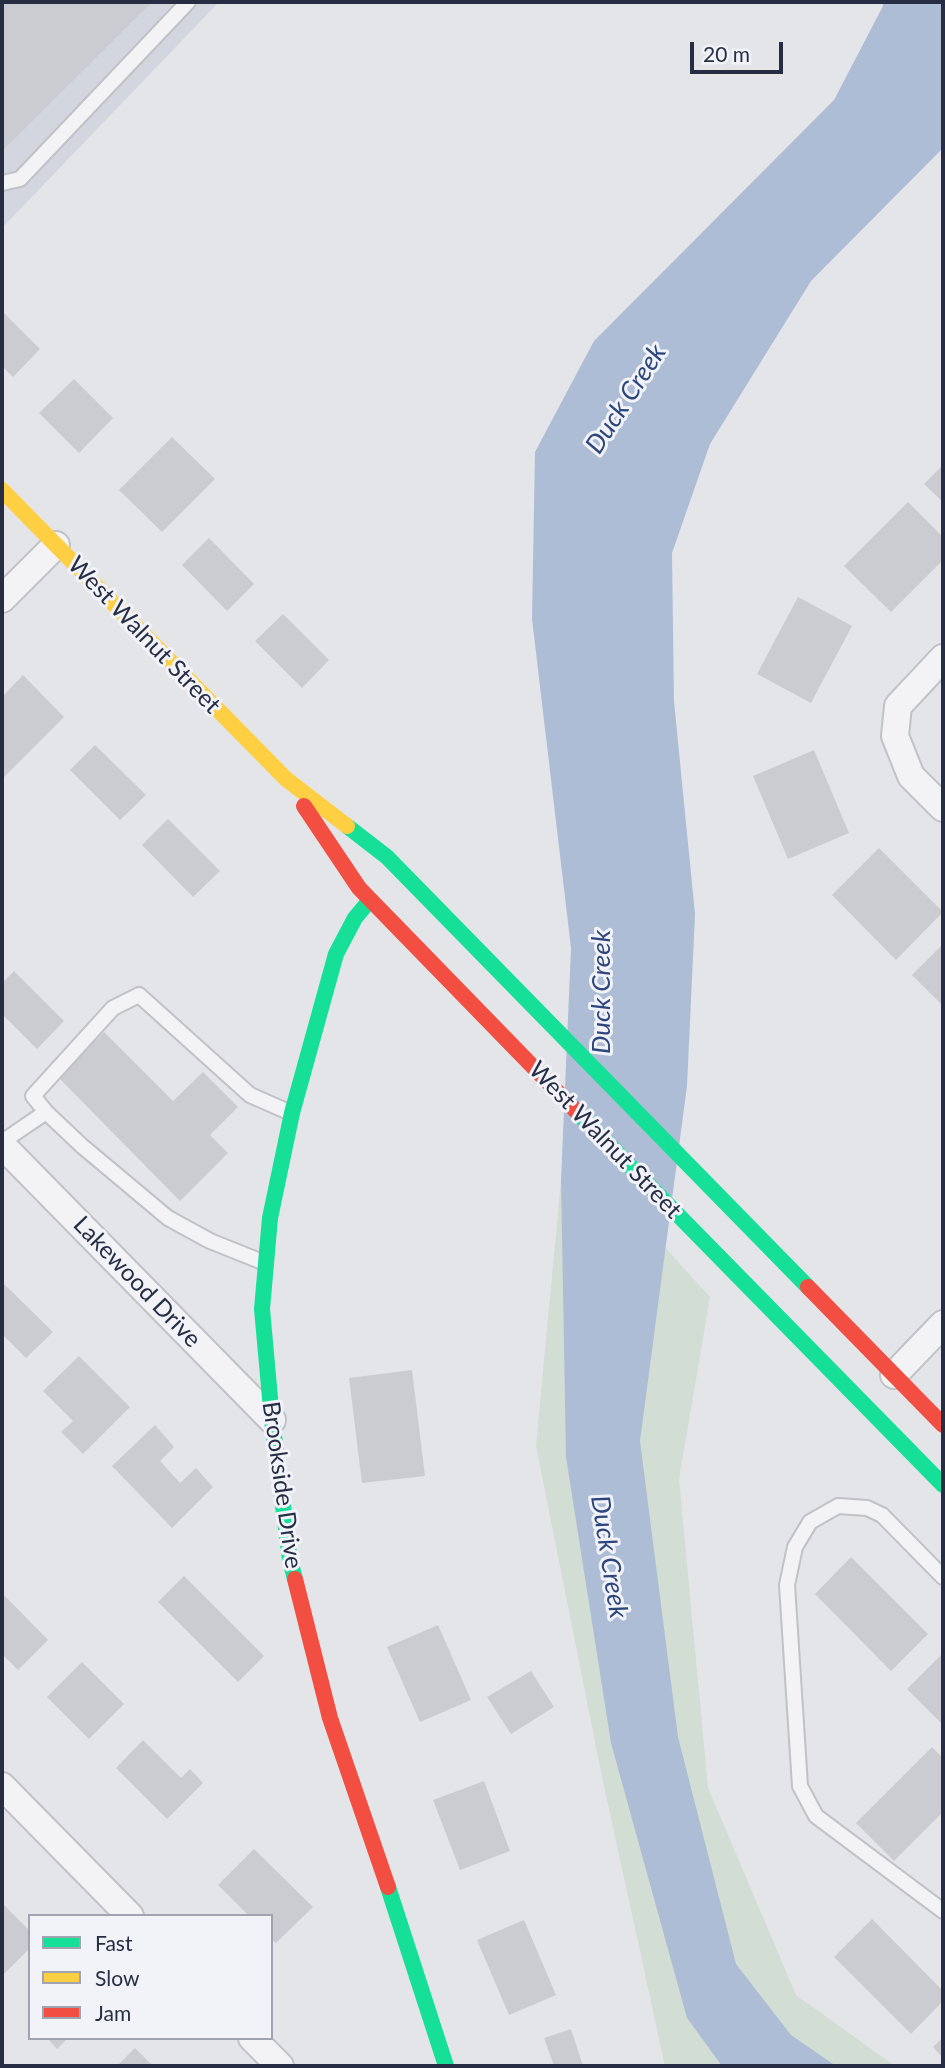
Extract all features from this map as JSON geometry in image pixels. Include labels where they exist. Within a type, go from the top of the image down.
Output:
[{"type":"main road","name":"West Walnut Street","points":[[2,490],[286,779],[387,857],[943,1425]]},
{"type":"main road","name":"West Walnut Street","points":[[286,779],[359,888],[370,900],[943,1485]]},
{"type":"main road","name":"Brookside Drive","points":[[370,900],[355,918],[337,954],[292,1113],[270,1218],[262,1309],[272,1420],[290,1560],[330,1718],[404,1932],[446,2066]]},
{"type":"street","points":[[2,599],[56,545]]},
{"type":"street","points":[[943,658],[898,706],[895,736],[911,776],[943,808]]},
{"type":"street","name":"Lakewood Drive","points":[[2,1143],[272,1420]]},
{"type":"street","points":[[894,1375],[943,1324]]},
{"type":"street","points":[[2,1786],[128,1914]]},
{"type":"street","points":[[254,2040],[280,2066]]},
{"type":"lane","points":[[2,183],[20,179],[188,2]]},
{"type":"lane","points":[[267,1263],[211,1241],[168,1218],[82,1146],[33,1096],[113,1008],[139,995],[250,1095],[292,1113]]},
{"type":"lane","points":[[2,1143],[46,1112]]},
{"type":"lane","points":[[943,1577],[882,1515],[867,1508],[838,1506],[810,1522],[794,1547],[787,1585],[800,1786],[816,1816],[943,1911]]},
{"type":"shaded area","points":[[2,2],[219,2],[2,228]]},
{"type":"shaded area","points":[[565,1138],[710,1297],[679,1479],[708,1788],[796,1995],[895,2066],[665,2066],[601,1772],[536,1446]]},
{"type":"water","name":"Duck Creek","points":[[882,2],[943,2],[943,148],[811,281],[710,444],[672,553],[674,701],[695,914],[687,1086],[640,1441],[678,1737],[736,1964],[791,2035],[836,2066],[722,2066],[687,2018],[611,1743],[566,1457],[561,1180],[571,948],[532,619],[535,452],[594,341],[834,100],[883,6]]},
{"type":"building","points":[[2,2],[152,2],[2,151]]},
{"type":"building","points":[[2,311],[40,349],[13,377],[2,366]]},
{"type":"building","points":[[74,379],[113,418],[79,453],[39,413]]},
{"type":"building","points":[[172,437],[215,479],[162,532],[119,490]]},
{"type":"building","points":[[943,465],[943,502],[924,484]]},
{"type":"building","points":[[908,502],[943,537],[943,560],[891,612],[844,566]]},
{"type":"building","points":[[209,538],[254,584],[227,611],[182,565]]},
{"type":"building","points":[[798,597],[852,626],[811,703],[757,674]]},
{"type":"building","points":[[283,614],[329,660],[302,688],[255,641]]},
{"type":"building","points":[[23,675],[64,717],[2,779],[2,697]]},
{"type":"building","points":[[95,745],[146,795],[120,820],[70,770]]},
{"type":"building","points":[[814,750],[849,833],[788,859],[753,776]]},
{"type":"building","points":[[168,819],[220,871],[193,897],[142,845]]},
{"type":"building","points":[[879,848],[943,912],[896,960],[832,895]]},
{"type":"building","points":[[943,944],[943,1006],[912,975]]},
{"type":"building","points":[[14,971],[64,1021],[37,1049],[2,1014],[2,983]]},
{"type":"building","points":[[104,1032],[173,1101],[203,1072],[238,1107],[210,1135],[228,1153],[180,1201],[58,1077]]},
{"type":"building","points":[[3,1283],[53,1332],[26,1358],[2,1334]]},
{"type":"building","points":[[79,1356],[130,1407],[83,1454],[61,1432],[73,1421],[43,1391]]},
{"type":"building","points":[[412,1370],[425,1476],[362,1483],[349,1378]]},
{"type":"building","points":[[155,1425],[174,1447],[160,1461],[180,1483],[196,1468],[213,1487],[172,1528],[112,1466]]},
{"type":"building","points":[[851,1557],[928,1634],[891,1671],[815,1594]]},
{"type":"building","points":[[184,1576],[264,1656],[238,1682],[158,1602]]},
{"type":"building","points":[[2,1593],[48,1640],[18,1670],[2,1654]]},
{"type":"building","points":[[438,1625],[471,1700],[420,1722],[387,1647]]},
{"type":"building","points":[[943,1653],[943,1725],[907,1689]]},
{"type":"building","points":[[82,1662],[124,1704],[89,1739],[47,1697]]},
{"type":"building","points":[[531,1671],[554,1707],[511,1734],[487,1697]]},
{"type":"building","points":[[143,1740],[181,1778],[190,1769],[203,1783],[167,1819],[116,1768]]},
{"type":"building","points":[[932,1747],[943,1758],[943,1812],[894,1861],[856,1823]]},
{"type":"building","points":[[484,1781],[510,1851],[460,1870],[433,1800]]},
{"type":"building","points":[[254,1849],[313,1907],[276,1943],[273,1940],[273,1914],[247,1914],[218,1885]]},
{"type":"building","points":[[2,1903],[28,1929],[28,1950],[2,1976]]},
{"type":"building","points":[[872,1919],[943,1991],[943,2001],[911,2034],[834,1957]]},
{"type":"building","points":[[524,1920],[556,1995],[509,2015],[477,1940]]},
{"type":"building","points":[[571,2029],[583,2066],[554,2066],[544,2038]]},
{"type":"building","points":[[943,2037],[943,2058],[933,2047]]},
{"type":"building","points":[[49,2040],[66,2040],[57,2049]]},
{"type":"building","points":[[135,2048],[153,2066],[117,2066]]},
{"type":"traffic: fast","points":[[347,826],[387,857],[808,1287]]},
{"type":"traffic: fast","points":[[295,1579],[290,1560],[272,1420],[262,1309],[270,1218],[292,1113],[336,954],[355,918],[370,900]]},
{"type":"traffic: fast","points":[[577,1112],[943,1485]]},
{"type":"traffic: fast","points":[[388,1887],[446,2066]]},
{"type":"traffic: slow","points":[[2,490],[286,779],[347,826]]},
{"type":"traffic: jam","points":[[304,806],[359,888],[577,1112]]},
{"type":"traffic: jam","points":[[808,1287],[943,1425]]},
{"type":"traffic: jam","points":[[295,1579],[330,1718],[388,1887]]}]
